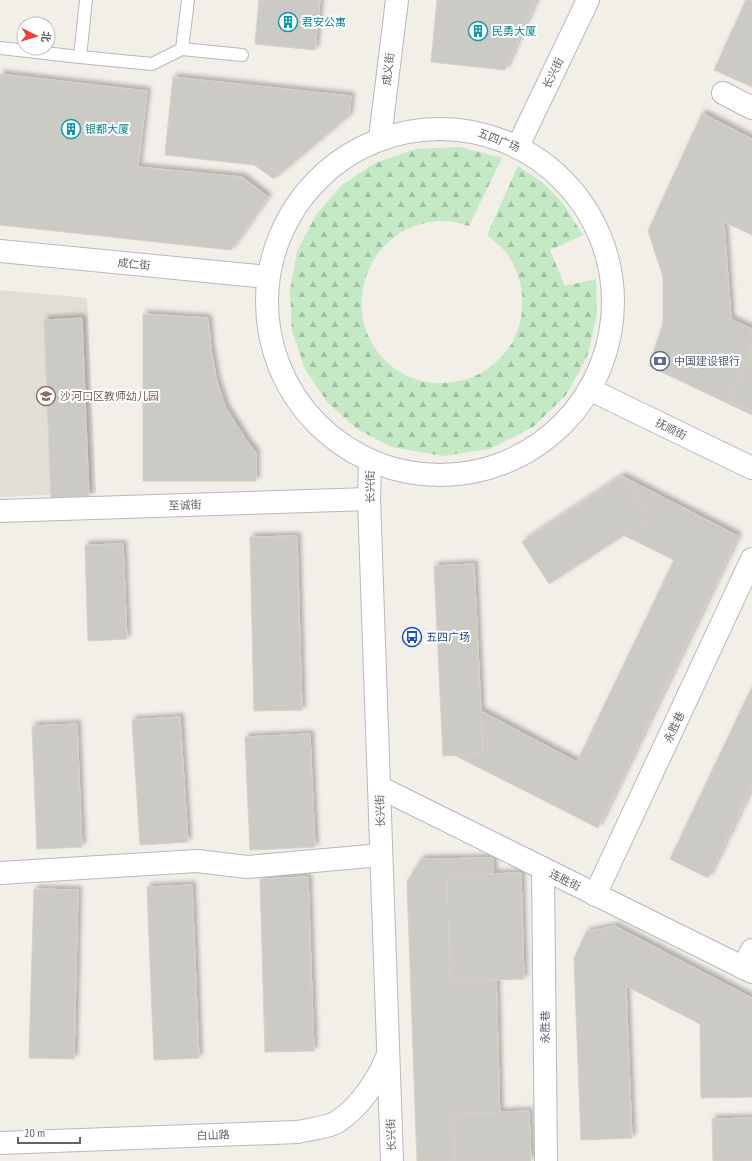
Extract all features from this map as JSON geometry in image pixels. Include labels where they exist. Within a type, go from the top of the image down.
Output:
[{"type":"street","name":"成义街","points":[[380,138],[397,0]]},
{"type":"street","name":"长兴街","points":[[518,146],[588,0]]},
{"type":"street","points":[[723,94],[752,108]]},
{"type":"street","name":"五四广场","points":[[426,128],[458,129],[474,130],[518,146],[564,179],[597,225],[613,280],[611,336],[591,390],[559,430],[518,458],[476,472],[469,474],[419,475],[370,462],[323,431],[288,386],[270,334],[268,277],[281,232],[305,192],[339,160],[380,138],[426,128]]},
{"type":"street","name":"成仁街","points":[[0,251],[268,277]]},
{"type":"street","name":"抚顺街","points":[[591,390],[752,468]]},
{"type":"street","name":"长兴街","points":[[370,462],[369,499],[392,1161]]},
{"type":"street","name":"至诚街","points":[[0,511],[369,499]]},
{"type":"street","name":"永胜巷","points":[[595,895],[752,559]]},
{"type":"street","name":"连胜街","points":[[379,787],[595,895],[749,964]]},
{"type":"street","points":[[0,873],[197,861],[247,867],[381,854]]},
{"type":"street","name":"永胜巷","points":[[543,869],[546,1161]]},
{"type":"street","name":"白山路","points":[[0,1143],[298,1132],[336,1122],[358,1103],[378,1079],[388,1054]]},
{"type":"lane","points":[[80,57],[86,0]]},
{"type":"lane","points":[[182,48],[188,0]]},
{"type":"lane","points":[[0,48],[152,64],[182,48],[242,55]]},
{"type":"shaded area","name":"沙河口区教师幼儿园","points":[[0,290],[87,298],[96,493],[0,497]]},
{"type":"green space","points":[[460,147],[502,158],[469,226],[445,221],[418,225],[395,237],[378,254],[366,276],[362,300],[364,325],[375,348],[394,368],[404,375],[422,381],[440,383],[455,382],[483,372],[495,363],[506,351],[515,338],[520,323],[522,292],[518,276],[512,262],[503,249],[487,235],[518,166],[543,183],[562,202],[583,235],[550,250],[565,286],[596,279],[597,315],[587,357],[566,395],[533,427],[489,449],[443,456],[392,447],[357,429],[327,402],[305,369],[292,331],[290,291],[297,251],[316,215],[342,185],[375,163],[416,149]]},
{"type":"building","name":"君安公寓","points":[[259,0],[320,0],[315,50],[255,44]]},
{"type":"building","name":"民勇大厦","points":[[437,0],[536,0],[505,70],[431,62]]},
{"type":"building","points":[[746,0],[752,0],[752,87],[714,70]]},
{"type":"building","name":"银都大厦","points":[[0,74],[147,91],[138,167],[242,177],[268,197],[231,250],[0,225]]},
{"type":"building","points":[[173,77],[351,96],[349,116],[274,179],[254,165],[165,155]]},
{"type":"building","points":[[702,113],[752,139],[752,235],[724,222],[731,319],[752,329],[752,415],[649,366],[663,323],[663,277],[648,231]]},
{"type":"building","points":[[143,314],[208,318],[211,349],[217,382],[226,408],[256,453],[256,481],[143,481]]},
{"type":"building","points":[[82,318],[89,496],[51,498],[44,320]]},
{"type":"building","points":[[752,348],[752,358],[748,357]]},
{"type":"building","points":[[744,364],[752,368],[752,411],[728,401]]},
{"type":"building","points":[[622,476],[650,518],[549,584],[522,542]]},
{"type":"building","points":[[622,476],[738,536],[598,828],[454,755],[483,753],[481,711],[577,762],[674,560],[623,535],[650,518]]},
{"type":"building","points":[[297,536],[302,710],[254,711],[250,537]]},
{"type":"building","points":[[123,544],[127,639],[88,641],[85,545]]},
{"type":"building","points":[[474,564],[483,753],[443,756],[434,566]]},
{"type":"building","points":[[752,687],[752,787],[708,878],[670,859]]},
{"type":"building","points":[[180,717],[188,842],[140,845],[132,720]]},
{"type":"building","points":[[77,724],[82,847],[37,849],[32,726]]},
{"type":"building","points":[[310,734],[315,847],[250,850],[245,737]]},
{"type":"building","points":[[493,858],[501,1161],[417,1161],[407,882],[421,859]]},
{"type":"building","points":[[521,873],[524,979],[450,981],[447,875]]},
{"type":"building","points":[[308,877],[314,1051],[265,1052],[260,879]]},
{"type":"building","points":[[192,885],[199,1058],[154,1060],[147,887]]},
{"type":"building","points":[[34,889],[78,890],[74,1059],[29,1058]]},
{"type":"building","points":[[615,926],[752,998],[752,1097],[701,1098],[700,1024],[626,986],[632,1138],[581,1140],[574,959],[586,932]]},
{"type":"building","points":[[529,1111],[531,1161],[455,1161],[453,1114]]},
{"type":"building","points":[[752,1118],[752,1161],[713,1161],[712,1119]]},
{"type":"place","name":"君安公寓","points":[[288,22]]},
{"type":"place","name":"民勇大厦","points":[[478,31]]},
{"type":"place","name":"银都大厦","points":[[71,129]]},
{"type":"place","name":"中国建设银行","points":[[660,361]]},
{"type":"place","name":"沙河口区教师幼儿园","points":[[46,396]]},
{"type":"place","name":"五四广场","points":[[412,637]]}]
